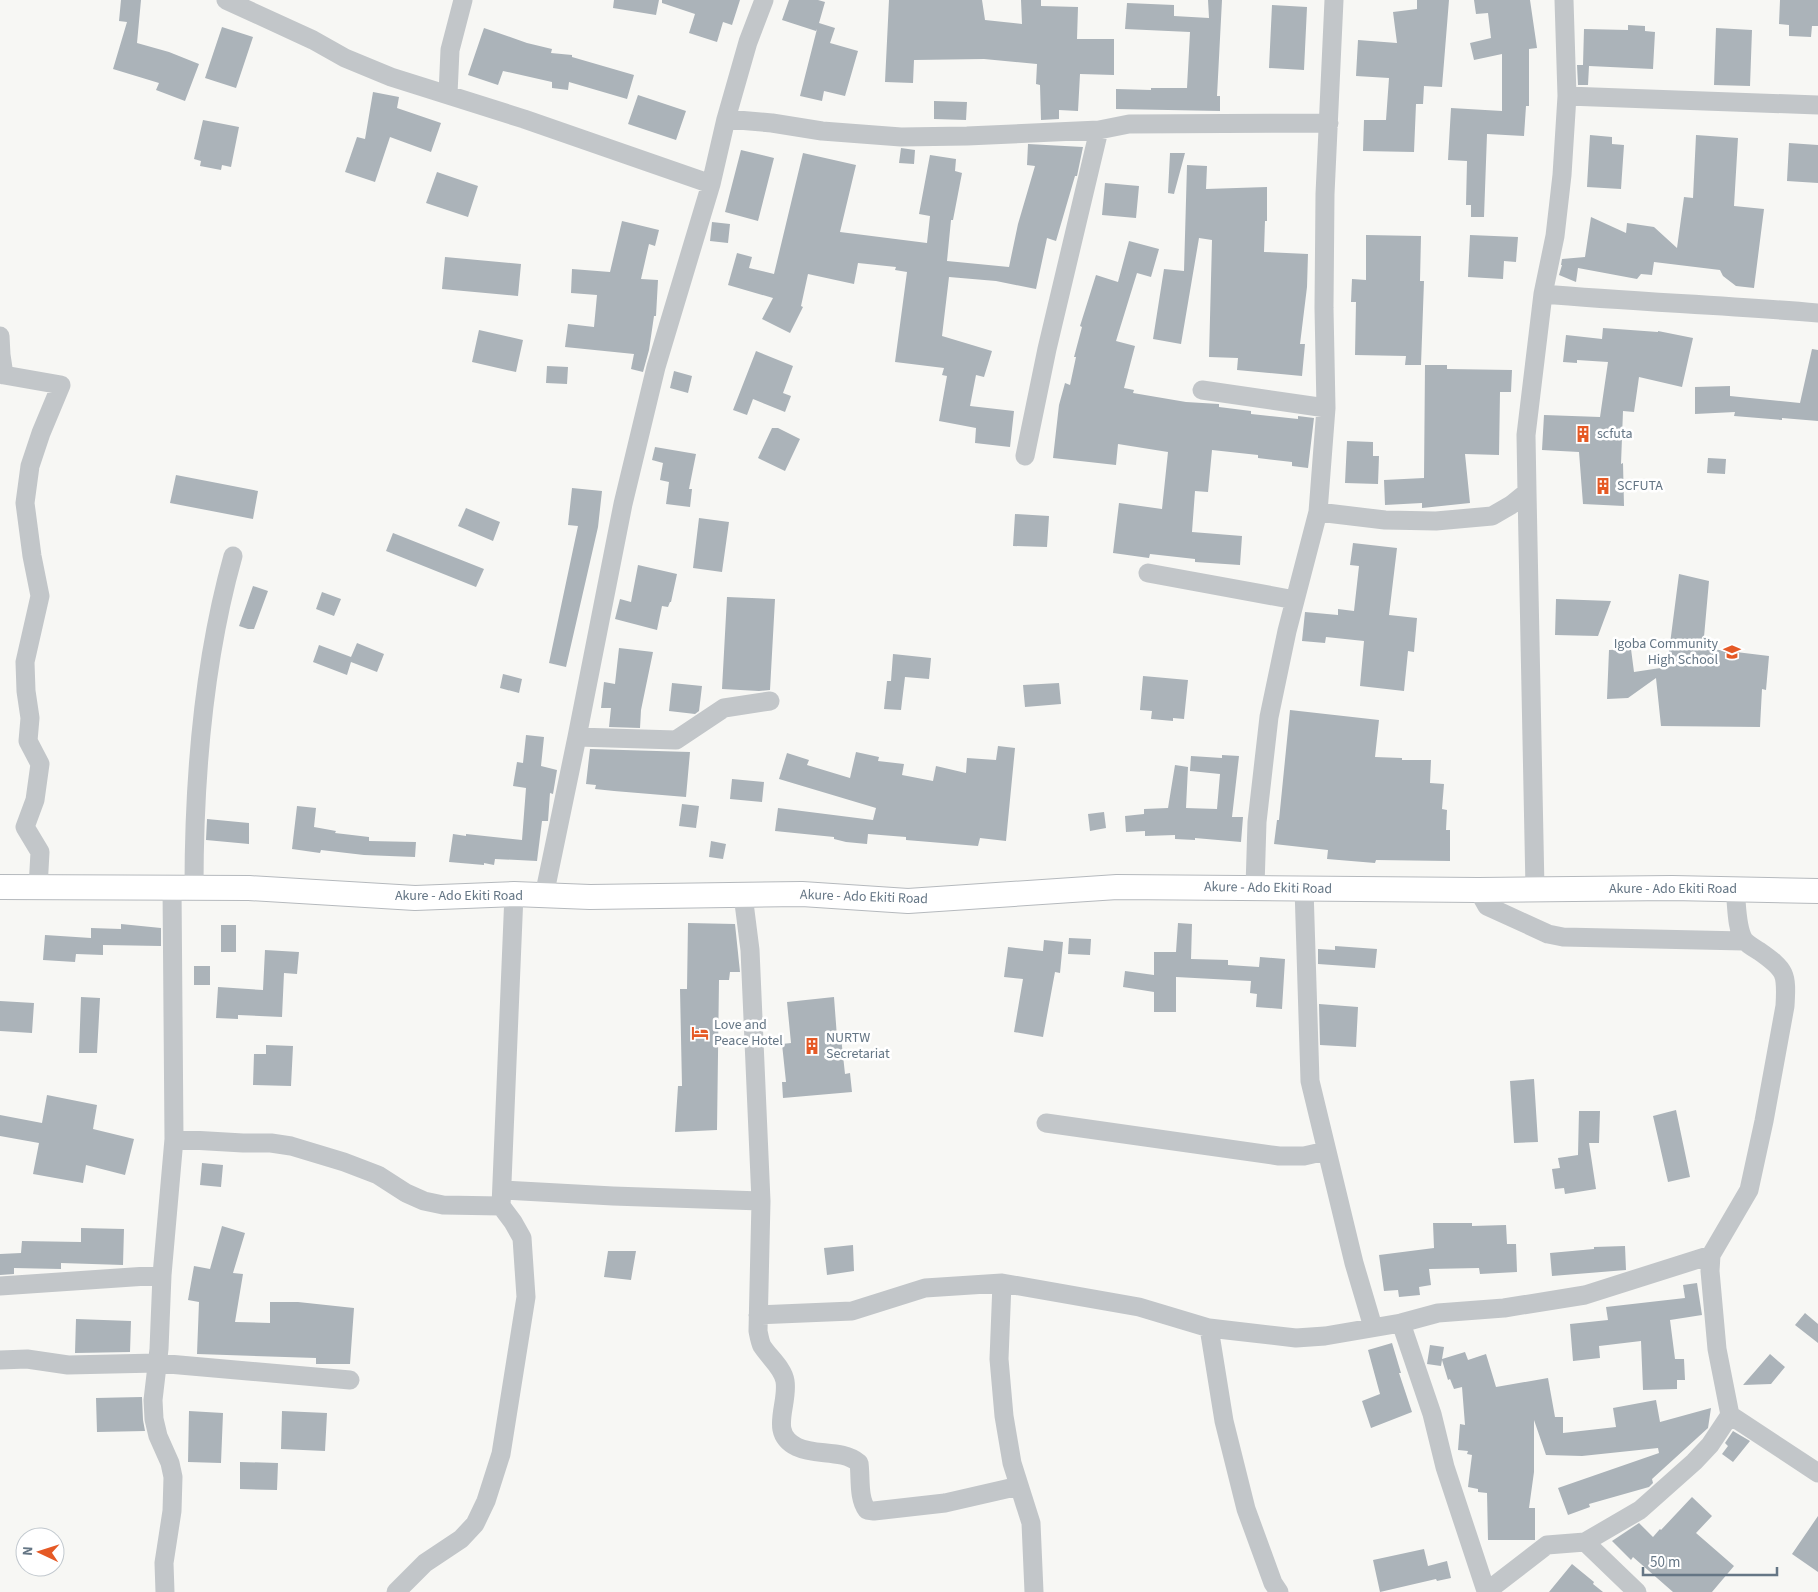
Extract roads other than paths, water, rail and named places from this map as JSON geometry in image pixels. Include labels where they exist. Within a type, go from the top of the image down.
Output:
[{"type":"main road","name":"Akure - Ado Ekiti Road","points":[[0,887],[249,888],[416,898],[514,894],[544,896],[802,894],[908,901],[1117,887],[1818,891]]},
{"type":"street","points":[[226,0],[313,40],[345,58],[391,77],[448,94],[711,184]]},
{"type":"street","points":[[448,94],[450,50],[463,0]]},
{"type":"street","points":[[544,896],[623,504],[651,386],[711,184],[726,119],[748,42],[764,0]]},
{"type":"street","points":[[1256,887],[1257,822],[1269,717],[1318,512],[1326,408],[1324,308],[1325,194],[1334,0]]},
{"type":"street","points":[[1536,889],[1526,435],[1543,294],[1555,236],[1562,176],[1568,96],[1564,0]]},
{"type":"street","points":[[1568,96],[1818,105]]},
{"type":"street","points":[[726,119],[772,123],[822,131],[901,137],[1099,130],[1129,124],[1328,123]]},
{"type":"street","points":[[1025,456],[1047,349],[1099,130]]},
{"type":"street","points":[[1543,294],[1818,313]]},
{"type":"street","points":[[0,336],[4,375],[60,385],[40,433],[30,466],[25,503],[32,556],[40,596],[25,662],[26,691],[30,718],[28,741],[40,764],[35,800],[25,827],[40,852],[38,888]]},
{"type":"street","points":[[1202,390],[1326,408]]},
{"type":"street","points":[[1318,512],[1385,520],[1427,521],[1492,516],[1511,505],[1527,492]]},
{"type":"street","points":[[165,1592],[164,1563],[172,1511],[174,1477],[154,1419],[153,1400],[174,1139],[183,887],[194,828],[208,671],[221,598],[233,556]]},
{"type":"street","points":[[1148,573],[1296,600]]},
{"type":"street","points":[[577,737],[676,740],[724,708],[770,702]]},
{"type":"street","points":[[1304,888],[1310,1082],[1354,1263],[1373,1327]]},
{"type":"street","points":[[1478,890],[1487,906],[1548,934],[1563,937],[1744,940]]},
{"type":"street","points":[[1401,1323],[1432,1414],[1448,1476],[1486,1592],[1547,1545],[1585,1542],[1640,1510],[1694,1462],[1710,1445],[1730,1415],[1717,1349],[1710,1255],[1749,1190],[1764,1121],[1785,1006],[1786,989],[1784,974],[1778,966],[1744,940],[1740,929],[1735,890]]},
{"type":"street","points":[[396,1592],[425,1563],[461,1539],[475,1524],[486,1501],[501,1454],[526,1298],[522,1238],[502,1198],[514,894]]},
{"type":"street","points":[[743,895],[751,960],[761,1201],[758,1331],[762,1346],[785,1379],[786,1388],[781,1425],[783,1434],[788,1441],[797,1447],[853,1458],[859,1463],[861,1494],[867,1510],[890,1510],[945,1503],[1019,1486]]},
{"type":"street","points":[[1046,1123],[1280,1156],[1304,1156],[1326,1151]]},
{"type":"street","points":[[174,1139],[271,1143],[291,1146],[344,1162],[378,1175],[406,1193],[424,1201],[443,1204],[502,1198],[613,1196],[761,1201]]},
{"type":"street","points":[[758,1315],[852,1311],[925,1288],[1002,1283],[1139,1307],[1209,1328],[1296,1338],[1325,1336],[1401,1323],[1438,1313],[1504,1308],[1585,1295],[1710,1255]]},
{"type":"street","points":[[0,1286],[162,1275]]},
{"type":"street","points":[[1002,1283],[999,1359],[1004,1416],[1012,1463],[1031,1523],[1034,1592]]},
{"type":"street","points":[[1209,1328],[1224,1421],[1246,1509],[1273,1583],[1279,1592]]},
{"type":"street","points":[[0,1360],[28,1359],[68,1365],[157,1363],[350,1380]]},
{"type":"street","points":[[1730,1415],[1818,1473]]},
{"type":"street","points":[[1585,1542],[1637,1592]]},
{"type":"place","name":"scfuta","points":[[1583,434]]},
{"type":"place","name":"SCFUTA","points":[[1603,486]]},
{"type":"place","name":"Igoba Community High School","points":[[1732,652]]},
{"type":"place","name":"Love and Peace Hotel","points":[[700,1033]]},
{"type":"place","name":"NURTW Secretariat","points":[[812,1046]]}]
